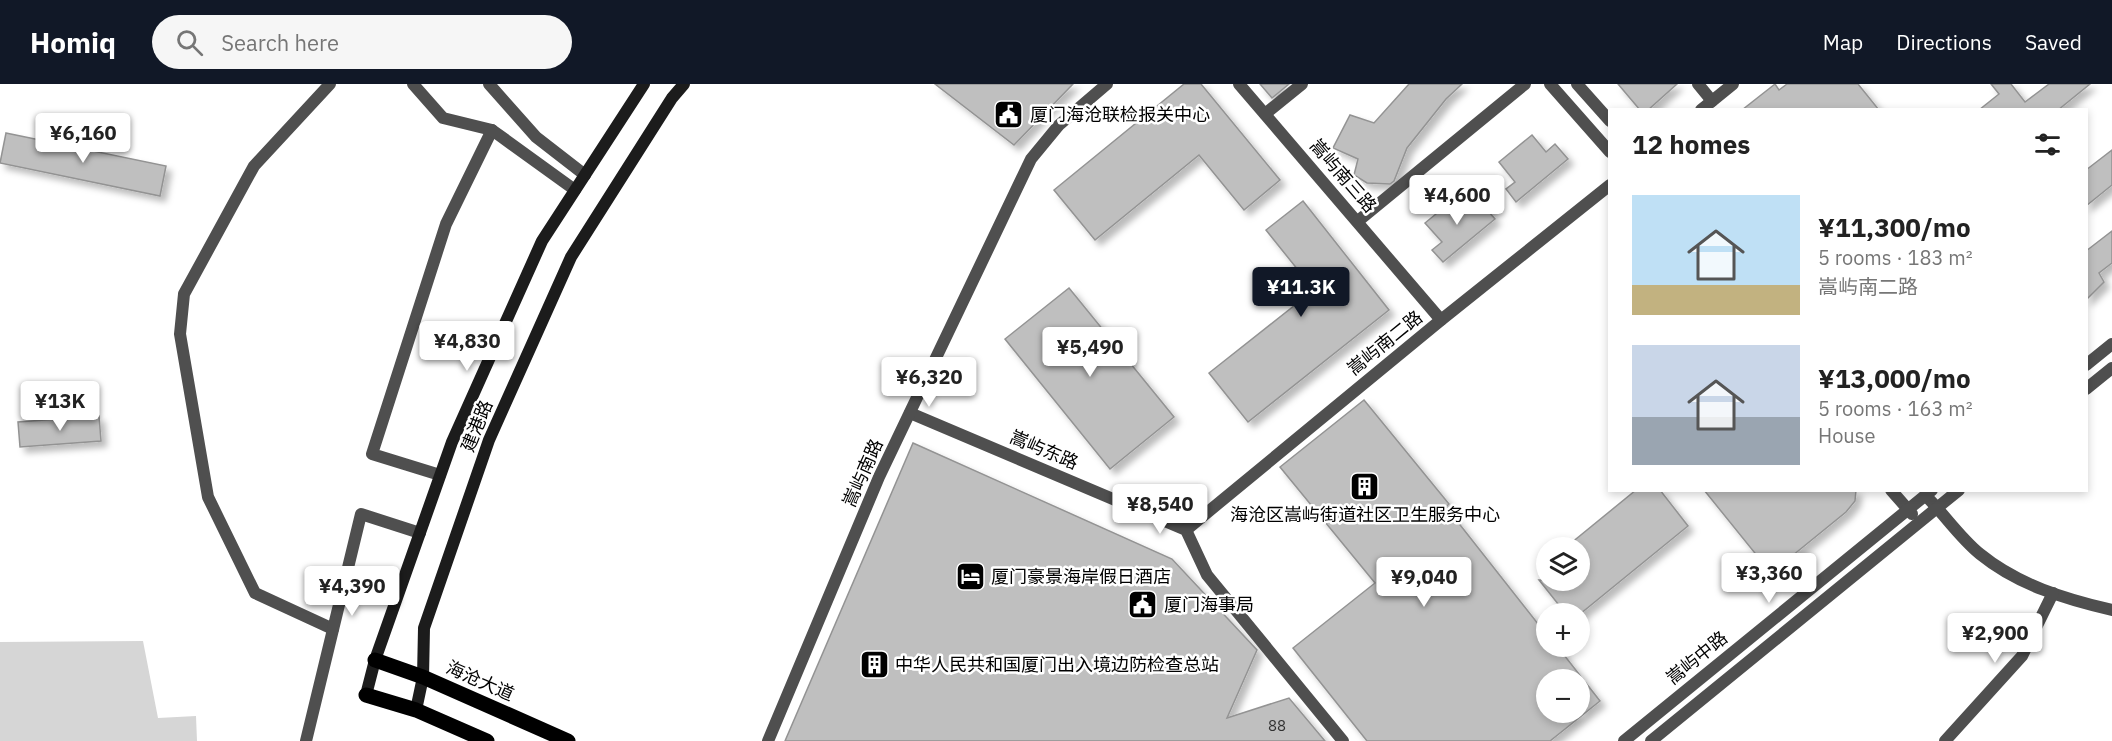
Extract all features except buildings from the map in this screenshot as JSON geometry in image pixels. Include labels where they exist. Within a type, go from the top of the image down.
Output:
[{"type":"main road","name":"建港路","points":[[366,695],[375,660],[452,442],[542,241],[644,84]]},
{"type":"main road","name":"建港路","points":[[416,710],[423,677],[423,628],[489,440],[571,257],[672,98],[684,84]]},
{"type":"main road","name":"海沧大道","points":[[375,660],[423,677],[568,741]]},
{"type":"main road","points":[[366,695],[416,710],[487,741]]},
{"type":"street","points":[[330,84],[255,166],[184,294],[180,334],[208,497],[255,593],[333,629]]},
{"type":"street","points":[[413,84],[443,118],[492,130],[575,190]]},
{"type":"street","points":[[489,84],[536,137],[585,175]]},
{"type":"street","name":"嵩屿南路","points":[[768,741],[879,477],[1031,159],[1059,125],[1107,84]]},
{"type":"street","name":"嵩屿南三路","points":[[1239,84],[1441,320]]},
{"type":"street","points":[[1265,114],[1302,84]]},
{"type":"street","points":[[1358,221],[1525,84]]},
{"type":"street","points":[[1550,84],[1608,150]]},
{"type":"street","points":[[1577,84],[1608,119]]},
{"type":"street","points":[[1698,84],[1712,101]]},
{"type":"street","points":[[1703,108],[1733,84]]},
{"type":"street","points":[[440,475],[372,454],[446,224],[492,130]]},
{"type":"street","name":"嵩屿南二路","points":[[1186,530],[1441,320],[1608,187]]},
{"type":"street","points":[[2088,363],[2112,344]]},
{"type":"street","points":[[2088,387],[2112,368]]},
{"type":"street","name":"嵩屿东路","points":[[910,413],[1186,530]]},
{"type":"street","points":[[1893,492],[1920,522]]},
{"type":"street","points":[[1927,492],[1937,508],[1978,552],[2005,572],[2034,587],[2112,610]]},
{"type":"street","name":"嵩屿中路","points":[[1624,741],[1908,510],[1927,492]]},
{"type":"street","name":"嵩屿中路","points":[[1651,741],[1957,492]]},
{"type":"street","points":[[306,741],[361,514],[420,533]]},
{"type":"street","points":[[1186,530],[1207,575],[1343,741]]},
{"type":"street","points":[[1945,741],[2022,656],[2053,593]]},
{"type":"shaded area","points":[[143,641],[158,718],[196,716],[197,741],[0,741],[0,642]]},
{"type":"place","name":"厦门海沧联检报关中心","points":[[1009,115]]},
{"type":"place","name":"海沧区嵩屿街道社区卫生服务中心","points":[[1365,486]]},
{"type":"place","name":"厦门豪景海岸假日酒店","points":[[970,577]]},
{"type":"place","name":"厦门海事局","points":[[1143,605]]},
{"type":"place","name":"中华人民共和国厦门出入境边防检查总站","points":[[874,665]]}]
